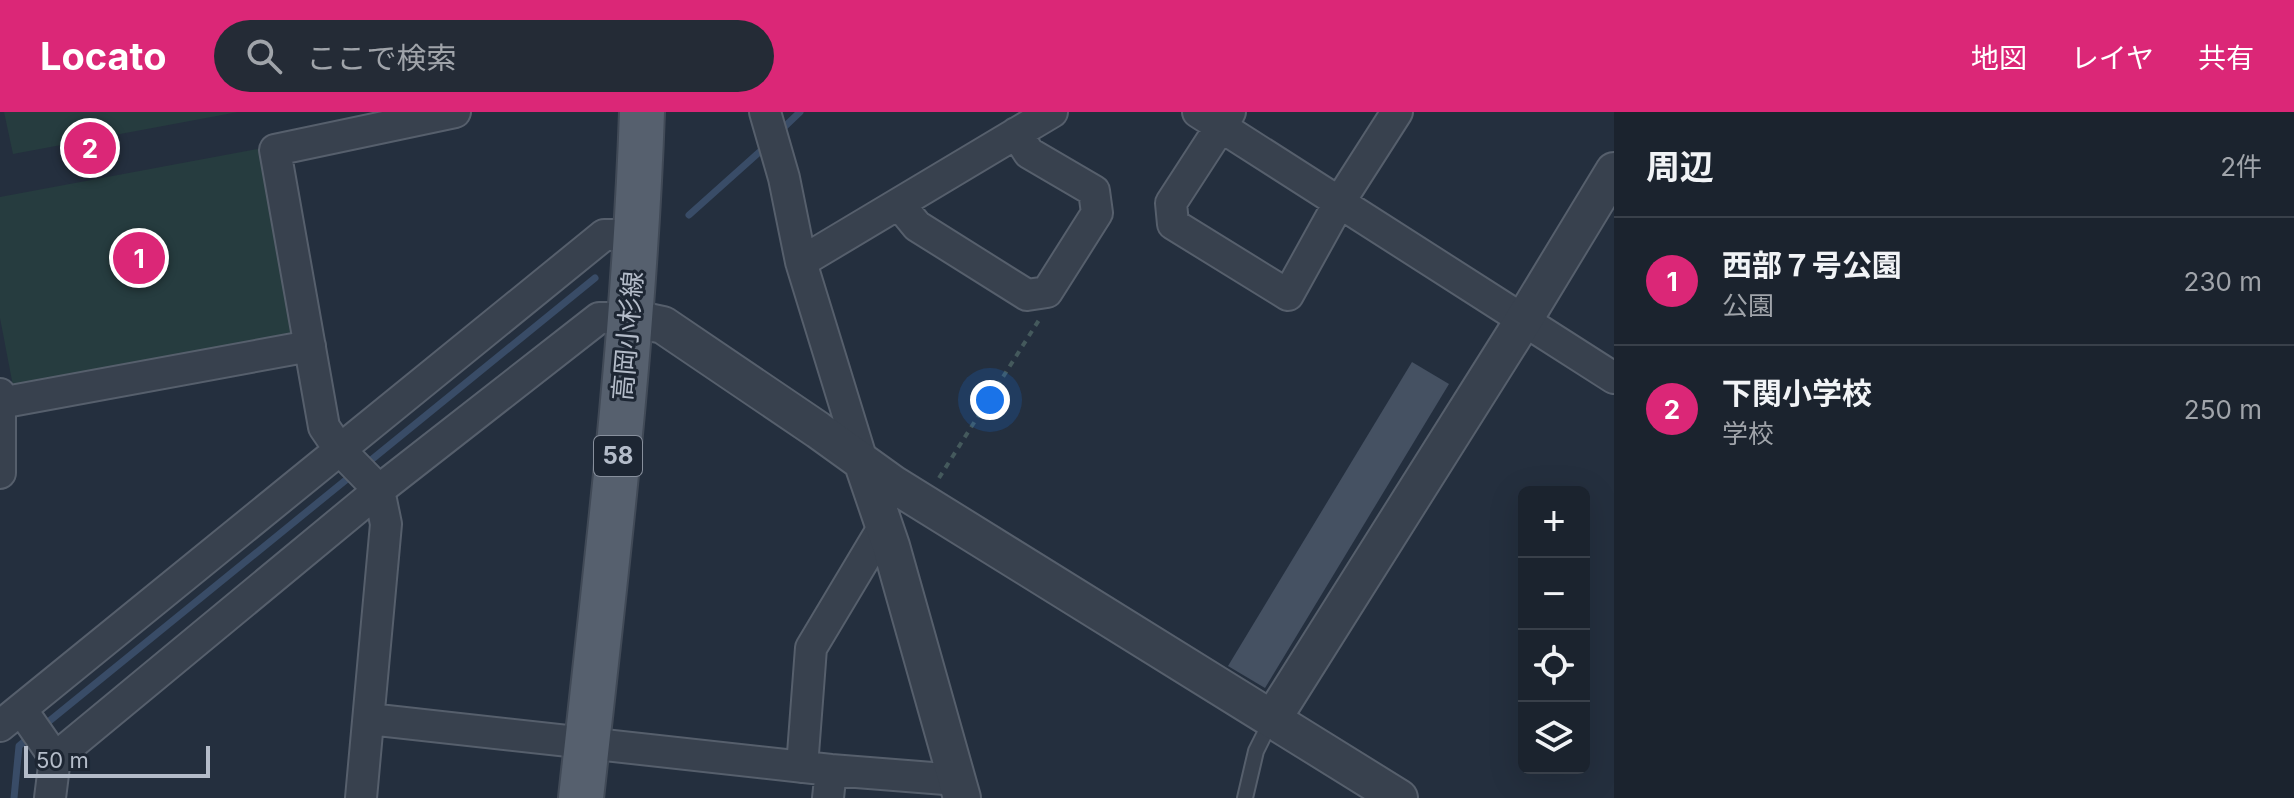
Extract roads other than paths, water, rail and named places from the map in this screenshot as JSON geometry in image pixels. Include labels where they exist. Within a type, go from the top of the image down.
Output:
[{"type":"main road","name":"高岡小杉線","points":[[581,798],[630,318],[642,112]]},
{"type":"street","points":[[361,798],[386,524],[359,470],[324,427],[275,150],[455,112]]},
{"type":"street","points":[[801,262],[1052,112]]},
{"type":"street","points":[[1397,112],[1340,201],[1288,295],[1173,224],[1171,203],[1216,117],[1340,201],[1614,378]]},
{"type":"street","points":[[766,114],[784,178],[801,262],[884,526],[959,787]]},
{"type":"street","points":[[899,204],[917,226],[1027,295],[1047,292],[1097,213],[1094,191],[1029,153],[1016,133]]},
{"type":"street","points":[[1273,718],[1614,171]]},
{"type":"street","points":[[31,733],[359,470],[604,235],[636,235]]},
{"type":"street","points":[[31,733],[359,470],[599,318],[630,318],[663,325],[863,464],[1399,798]]},
{"type":"street","points":[[0,473],[1,401],[310,346]]},
{"type":"street","points":[[820,778],[811,648],[884,526]]},
{"type":"street","points":[[369,719],[587,742],[820,778],[945,779],[959,787]]},
{"type":"street","points":[[31,733],[50,798]]},
{"type":"lane","points":[[1245,798],[1256,751],[1273,718]]},
{"type":"waterway","points":[[779,132],[800,112]]},
{"type":"waterway","points":[[689,215],[765,147]]},
{"type":"waterway","points":[[365,465],[595,278]]},
{"type":"waterway","points":[[42,727],[352,475]]},
{"type":"waterway","points":[[14,798],[19,746],[32,735]]},
{"type":"place","name":"下関小学校","points":[[90,148]]},
{"type":"place","name":"西部７号公園","points":[[139,258]]}]
